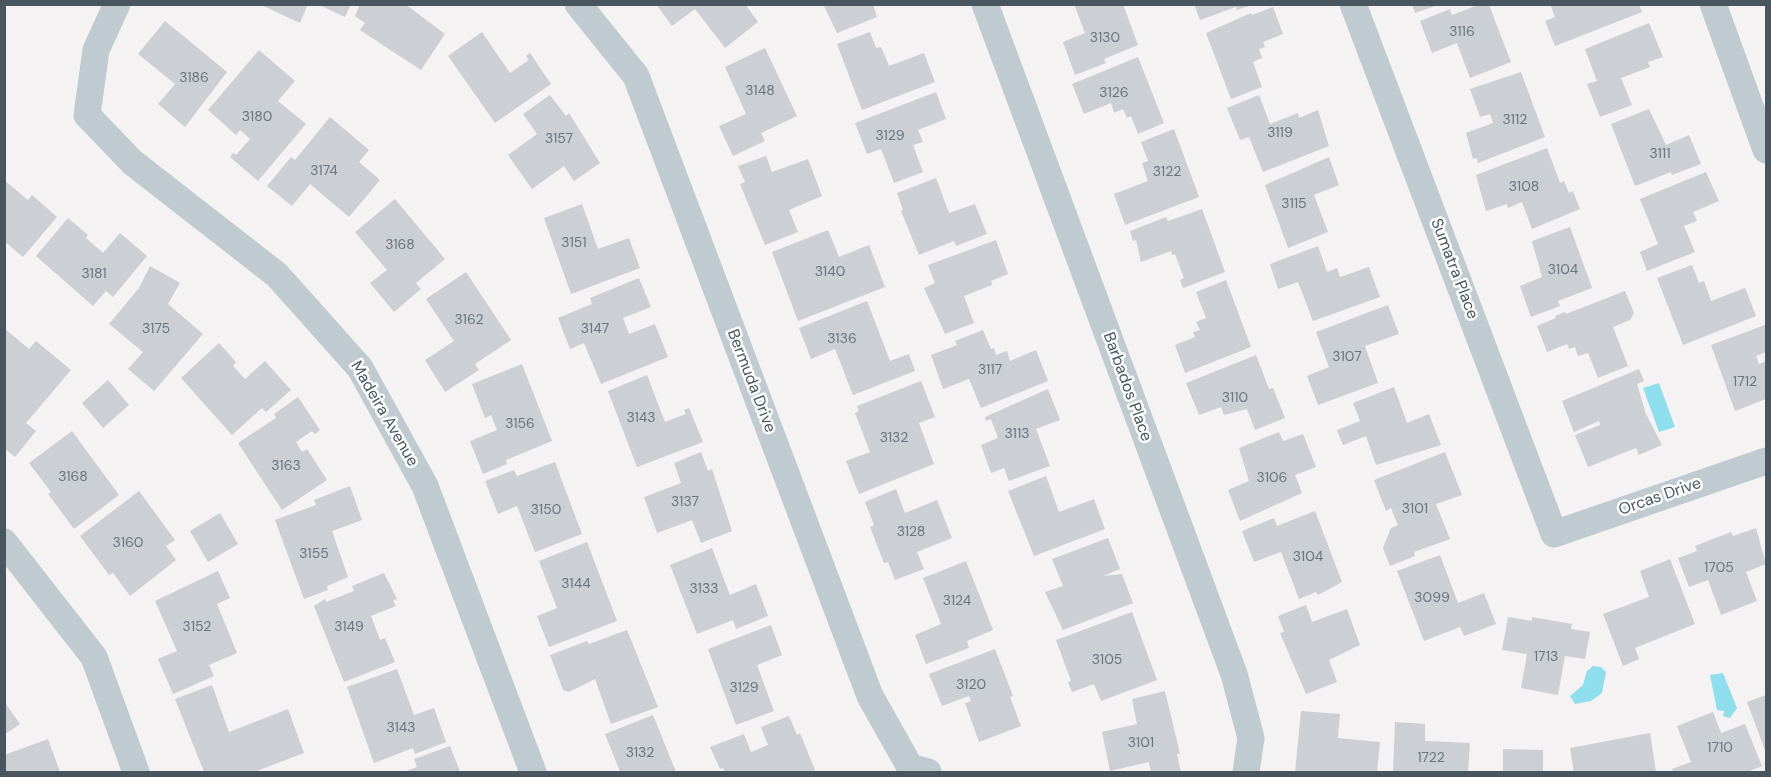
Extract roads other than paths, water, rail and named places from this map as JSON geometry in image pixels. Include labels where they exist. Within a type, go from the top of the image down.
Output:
[{"type":"street","name":"Madeira Avenue","points":[[117,4],[96,50],[87,115],[132,162],[277,275],[360,368],[425,486],[533,772]]},
{"type":"street","name":"Bermuda Drive","points":[[578,4],[636,76],[870,696],[919,770]]},
{"type":"street","name":"Barbados Place","points":[[985,4],[1234,674],[1251,738],[1246,772]]},
{"type":"street","name":"Sumatra Place","points":[[1353,4],[1554,534]]},
{"type":"street","points":[[1713,4],[1767,150]]},
{"type":"street","name":"Orcas Drive","points":[[1554,534],[1767,461]]},
{"type":"street","points":[[4,542],[94,657],[136,772]]},
{"type":"water","points":[[1659,383],[1675,427],[1659,432],[1643,388]]},
{"type":"water","points":[[1593,666],[1601,667],[1606,672],[1602,693],[1591,701],[1575,704],[1570,696],[1583,685],[1587,671]]},
{"type":"water","points":[[1723,673],[1737,708],[1730,718],[1723,716],[1724,711],[1717,710],[1710,675]]}]
